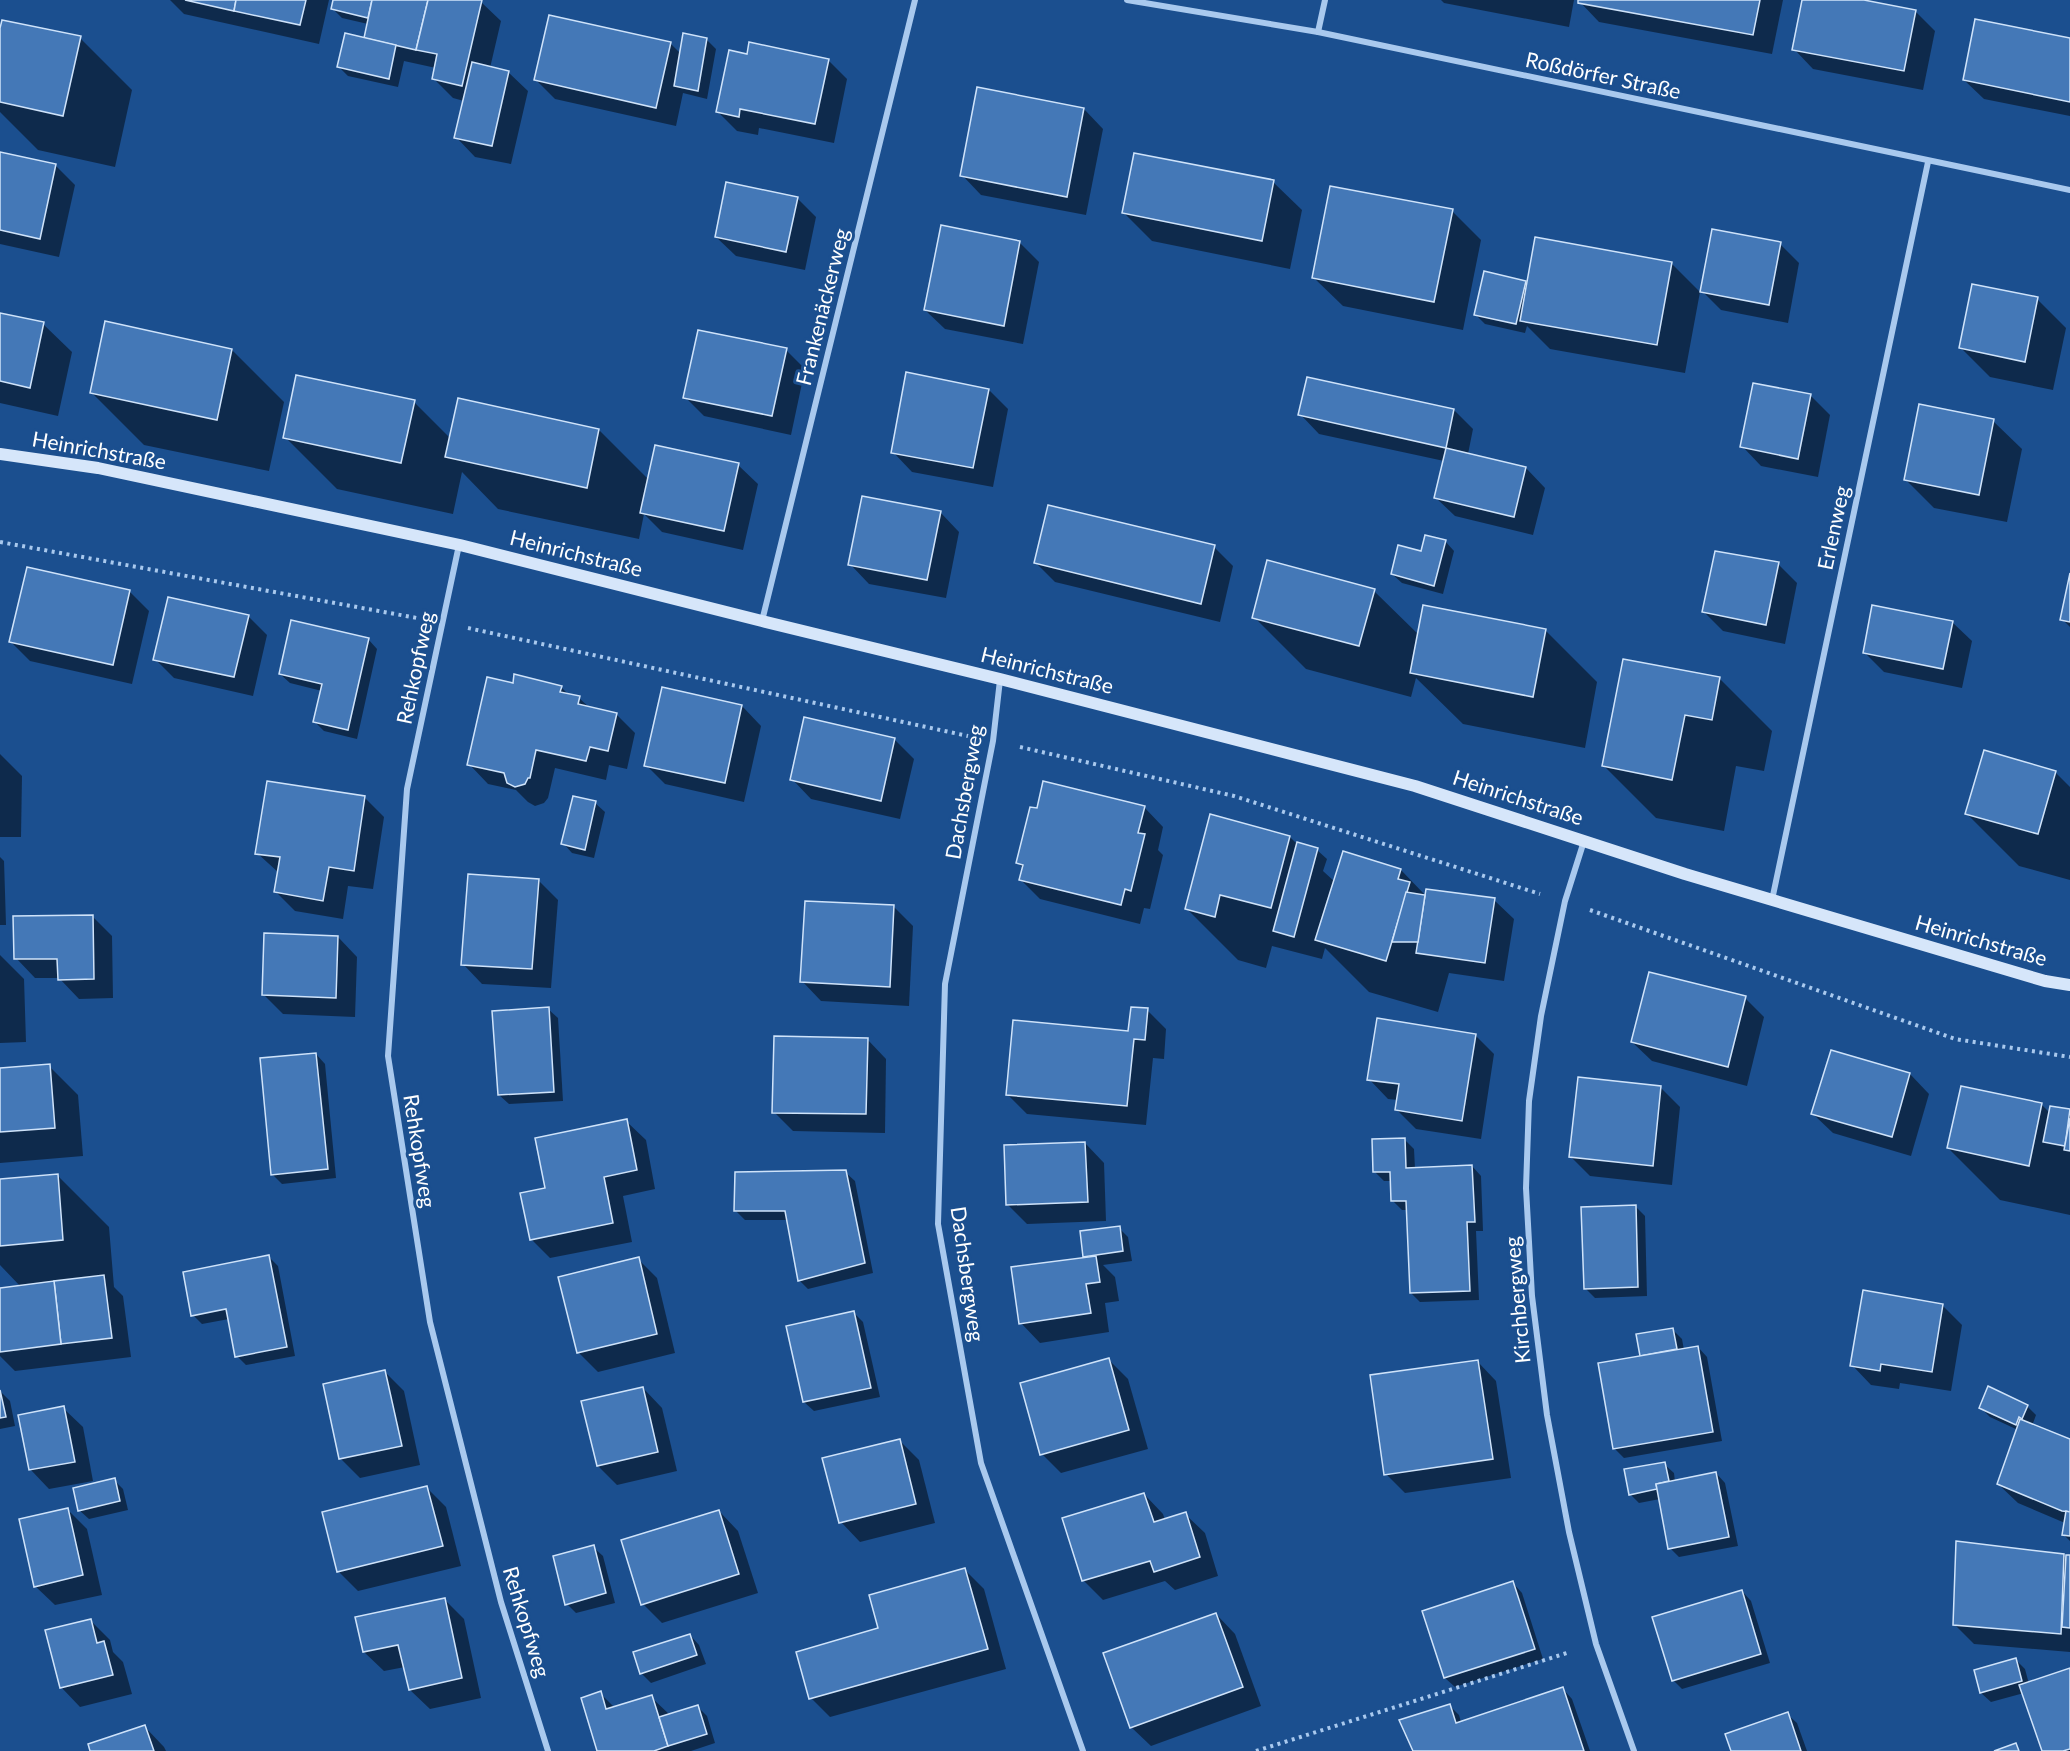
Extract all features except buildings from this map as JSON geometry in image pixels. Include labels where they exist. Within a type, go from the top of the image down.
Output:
[{"type":"main road","name":"Heinrichstraße","points":[[0,454],[98,468],[460,544],[1000,679],[1415,786],[1772,901],[2044,981],[2070,985]]},
{"type":"street","name":"Frankenäckerweg","points":[[762,621],[915,0]]},
{"type":"street","name":"Roßdörfer Straße","points":[[1127,0],[1318,32],[2070,190]]},
{"type":"street","points":[[1318,32],[1325,0]]},
{"type":"street","name":"Erlenweg","points":[[1772,901],[1928,162]]},
{"type":"street","name":"Rehkopfweg","points":[[460,544],[407,789],[388,1056],[430,1322],[501,1602],[548,1751]]},
{"type":"street","name":"Dachsbergweg","points":[[1000,679],[993,741],[945,984],[938,1224],[981,1464],[1083,1751]]},
{"type":"street","name":"Kirchbergweg","points":[[1584,840],[1565,901],[1541,1016],[1529,1101],[1526,1188],[1532,1296],[1547,1415],[1569,1532],[1596,1644],[1634,1751]]},
{"type":"path","points":[[0,542],[443,623],[993,741],[1234,796],[1565,901],[1955,1039],[2070,1057]]},
{"type":"path","points":[[1256,1751],[1596,1644]]}]
